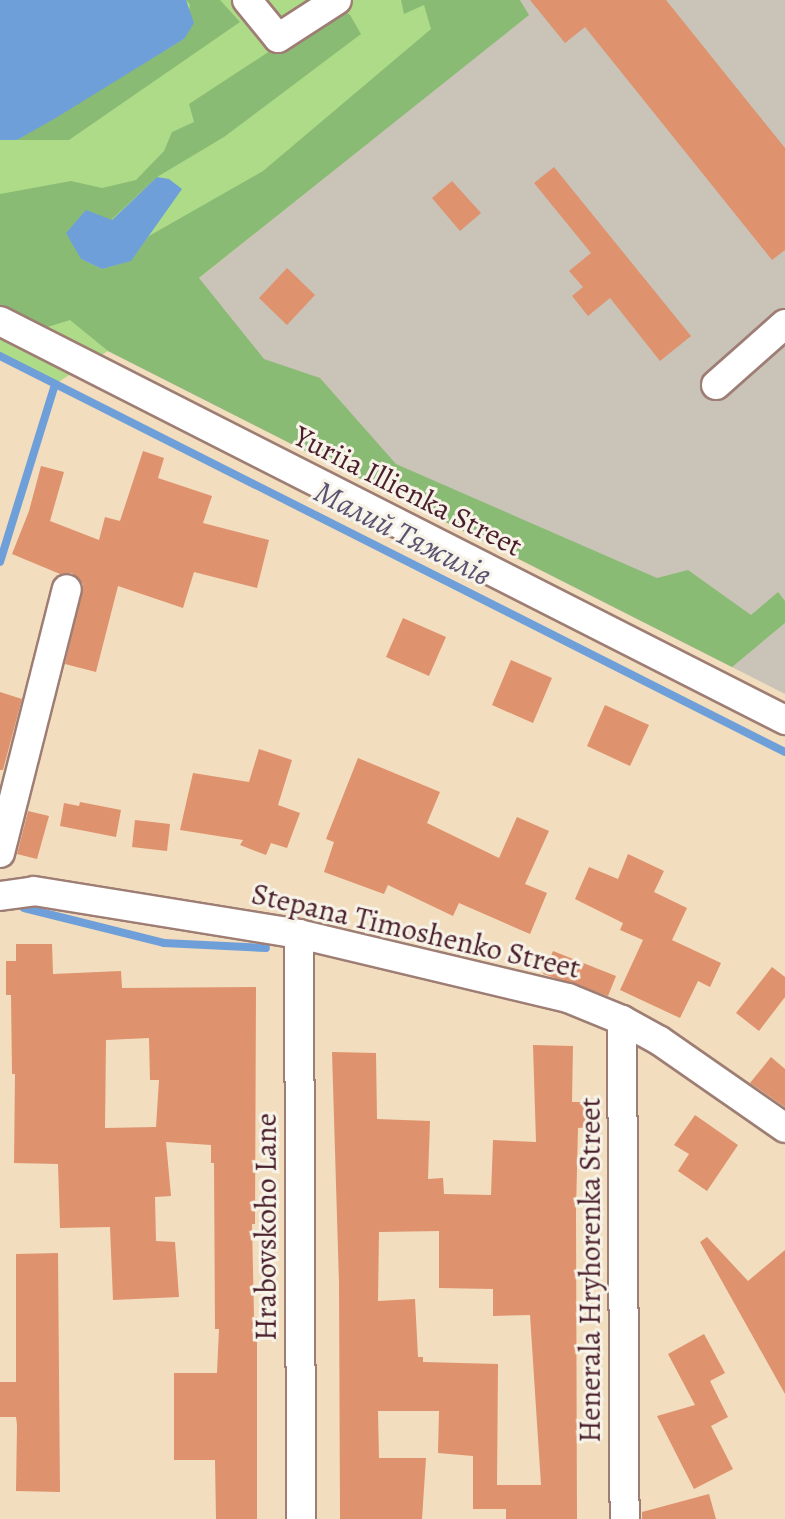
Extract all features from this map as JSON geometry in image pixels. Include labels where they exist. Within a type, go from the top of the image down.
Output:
[{"type":"street","points":[[247,0],[278,38],[337,0]]},
{"type":"street","name":"Yuriia Illienka Street","points":[[0,321],[785,720]]},
{"type":"street","points":[[716,385],[785,324]]},
{"type":"street","points":[[0,853],[67,589]]},
{"type":"street","name":"Stepana Timoshenko Street","points":[[2,889],[34,891],[299,934],[568,998],[622,1020],[660,1041],[785,1128]]},
{"type":"street","name":"Hrabovskoho Lane","points":[[299,934],[301,1519]]},
{"type":"street","name":"Henerala Hryhorenka Street","points":[[622,1020],[625,1519]]},
{"type":"shaded area","points":[[520,0],[785,0],[785,694],[108,351],[528,15]]},
{"type":"green space","points":[[0,0],[520,0],[108,351],[55,384],[0,356]]},
{"type":"green space","points":[[186,0],[220,0],[240,22],[69,140],[17,140],[184,39],[190,5]]},
{"type":"green space","points":[[401,0],[520,0],[529,15],[199,278],[264,359],[320,378],[396,464],[657,578],[688,570],[751,615],[778,592],[785,601],[785,623],[732,667],[108,351],[70,320],[41,329],[0,309],[0,194],[71,181],[102,188],[136,180],[164,151],[172,132],[194,122],[189,104],[337,7],[350,15],[361,34],[224,137],[157,177],[111,220],[81,259],[102,269],[130,261],[149,236],[263,171],[431,29],[424,5],[404,14]]},
{"type":"water","points":[[0,0],[186,0],[194,23],[184,39],[54,119],[17,140],[0,140]]},
{"type":"water","points":[[157,177],[169,179],[182,189],[131,261],[102,269],[81,259],[66,233],[86,210],[112,220]]},
{"type":"building","points":[[530,0],[666,0],[785,148],[785,250],[772,260],[585,27],[565,43]]},
{"type":"building","points":[[554,167],[691,336],[660,361],[610,298],[588,316],[572,296],[583,287],[569,271],[591,253],[534,183]]},
{"type":"building","points":[[452,181],[481,213],[460,231],[432,198]]},
{"type":"building","points":[[287,268],[315,295],[287,325],[259,298]]},
{"type":"building","points":[[143,451],[164,458],[158,478],[212,496],[203,523],[269,540],[257,588],[194,572],[183,608],[118,586],[96,672],[65,664],[83,584],[72,573],[60,574],[12,554],[29,511],[41,466],[64,472],[50,521],[99,540],[105,517],[120,521]]},
{"type":"building","points":[[403,618],[446,637],[429,676],[386,657]]},
{"type":"building","points":[[511,660],[552,678],[533,723],[492,705]]},
{"type":"building","points":[[0,692],[22,699],[3,770],[0,770]]},
{"type":"building","points":[[605,705],[649,725],[630,766],[587,746]]},
{"type":"building","points":[[259,749],[292,760],[278,805],[300,813],[287,848],[271,843],[266,855],[240,845],[243,840],[180,830],[193,773],[249,782]]},
{"type":"building","points":[[358,758],[440,792],[427,823],[499,858],[517,817],[549,831],[525,884],[547,893],[530,934],[459,903],[453,916],[388,885],[384,894],[324,872],[334,842],[326,839]]},
{"type":"building","points":[[80,802],[121,810],[116,837],[60,826],[64,803],[79,806]]},
{"type":"building","points":[[28,811],[49,816],[37,859],[17,854]]},
{"type":"building","points":[[135,820],[170,824],[167,851],[132,847]]},
{"type":"building","points":[[628,854],[664,871],[654,892],[687,908],[672,940],[721,963],[710,987],[698,981],[680,1018],[620,990],[643,940],[620,930],[623,923],[575,899],[589,867],[618,879]]},
{"type":"building","points":[[16,944],[52,944],[53,974],[121,971],[122,988],[256,987],[255,1224],[252,1224],[254,1317],[257,1317],[257,1519],[216,1519],[215,1460],[174,1460],[174,1373],[217,1373],[219,1329],[215,1329],[214,1163],[211,1163],[211,1145],[166,1142],[171,1196],[155,1197],[156,1241],[175,1242],[179,1297],[113,1300],[110,1227],[60,1228],[58,1164],[14,1163],[15,1074],[12,1074],[11,995],[6,995],[6,961],[16,961]],"holes":[[[149,1038],[150,1080],[159,1080],[156,1127],[105,1128],[106,1040]]]},
{"type":"building","points":[[553,951],[616,976],[608,996],[543,974]]},
{"type":"building","points":[[772,967],[785,977],[785,997],[759,1031],[736,1013]]},
{"type":"building","points":[[533,1045],[573,1046],[572,1102],[590,1102],[591,1127],[578,1128],[577,1519],[506,1519],[506,1509],[473,1509],[473,1456],[438,1453],[439,1411],[378,1411],[379,1458],[426,1458],[422,1519],[340,1519],[339,1283],[332,1052],[376,1053],[377,1119],[430,1121],[428,1179],[443,1178],[444,1194],[491,1195],[493,1140],[536,1142]],"holes":[[[439,1231],[439,1288],[493,1289],[493,1316],[530,1315],[541,1485],[497,1485],[498,1364],[423,1362],[423,1357],[418,1357],[415,1299],[378,1301],[379,1232]]]},
{"type":"building","points":[[771,1057],[785,1069],[785,1107],[750,1083]]},
{"type":"building","points":[[695,1115],[738,1145],[707,1191],[678,1171],[689,1154],[674,1145]]},
{"type":"building","points":[[707,1237],[748,1281],[785,1250],[785,1394],[700,1242]]},
{"type":"building","points":[[58,1253],[60,1492],[16,1491],[16,1417],[0,1417],[0,1382],[16,1382],[16,1254]]},
{"type":"building","points":[[704,1334],[725,1373],[710,1381],[728,1417],[711,1426],[733,1469],[694,1489],[657,1416],[695,1405],[668,1354]]},
{"type":"building","points":[[709,1494],[716,1519],[642,1519],[642,1512]]},
{"type":"waterway","name":"Малий Тяжилів","points":[[0,356],[785,752]]},
{"type":"waterway","points":[[0,562],[55,384]]},
{"type":"waterway","points":[[24,908],[164,943],[266,948]]}]
